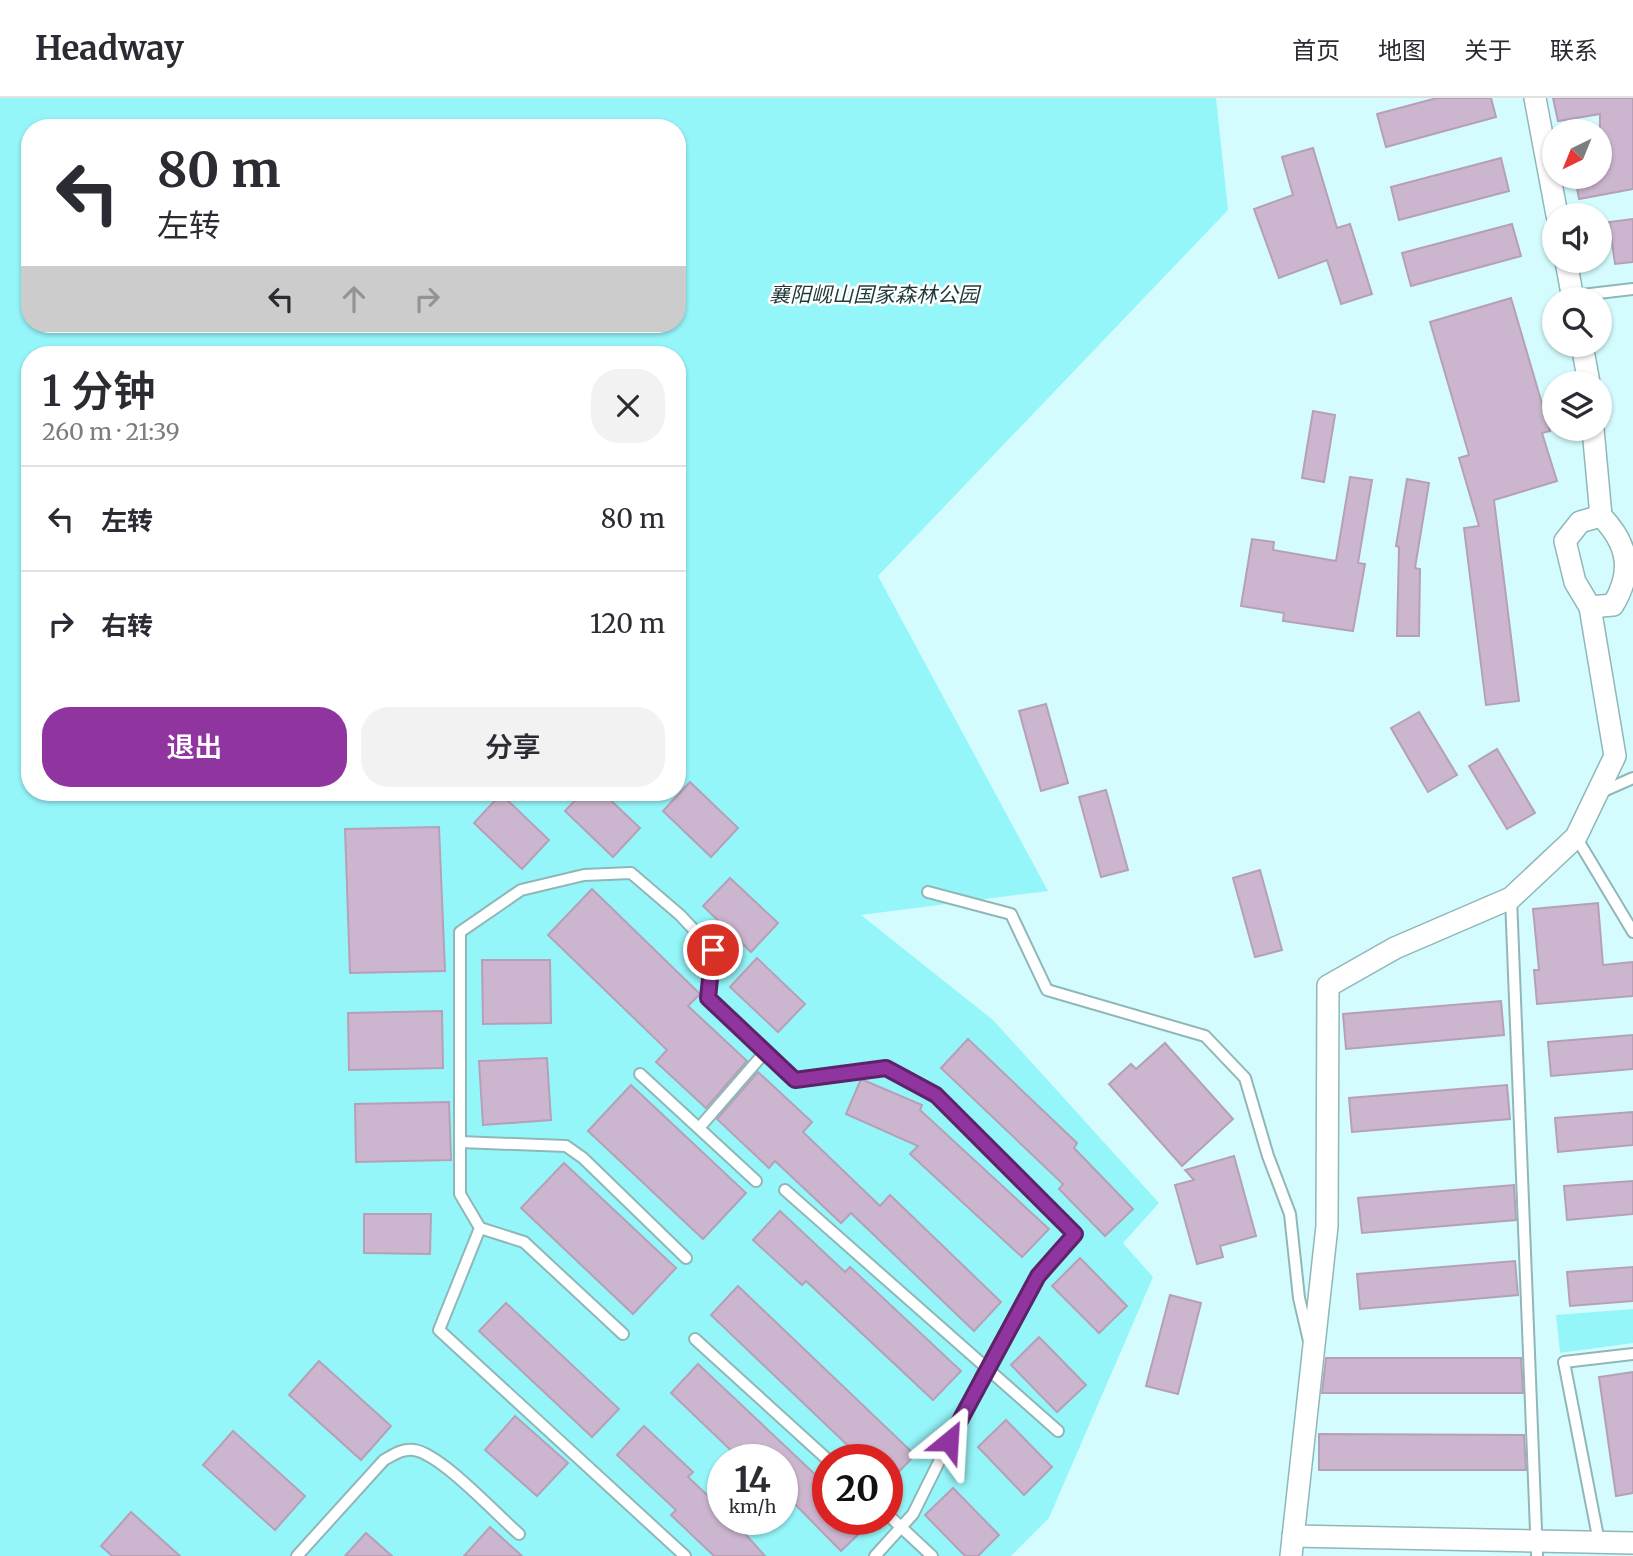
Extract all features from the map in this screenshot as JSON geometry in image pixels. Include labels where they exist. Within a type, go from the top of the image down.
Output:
[{"type":"street","points":[[1535,98],[1555,203]]},
{"type":"street","points":[[1590,607],[1614,605],[1627,591],[1633,574],[1620,540],[1601,516],[1594,441]]},
{"type":"street","points":[[1601,516],[1580,522],[1565,541],[1574,582],[1590,607],[1615,756],[1576,837],[1511,898],[1395,948],[1328,986],[1327,1226],[1292,1546],[1538,1549],[1599,1542],[1633,1543]]},
{"type":"lane","points":[[1612,292],[1633,289]]},
{"type":"lane","points":[[1597,794],[1633,778]]},
{"type":"lane","points":[[1576,837],[1633,932]]},
{"type":"lane","points":[[623,1334],[524,1242],[480,1228],[460,1194],[460,932],[521,890],[584,875],[631,873],[680,915],[713,950],[708,998],[795,1080],[886,1068],[936,1095],[1075,1234],[1038,1276],[986,1367],[913,1514],[903,1525]]},
{"type":"lane","points":[[928,892],[1011,914],[1047,990],[1205,1036],[1245,1078],[1268,1156],[1290,1214],[1299,1298],[1312,1357]]},
{"type":"lane","points":[[1511,898],[1538,1549]]},
{"type":"lane","points":[[699,1128],[765,1052]]},
{"type":"lane","points":[[640,1074],[756,1181]]},
{"type":"lane","points":[[460,1142],[566,1146],[583,1158],[686,1258]]},
{"type":"lane","points":[[785,1190],[1058,1432]]},
{"type":"lane","points":[[480,1228],[439,1329],[685,1556]]},
{"type":"lane","points":[[695,1339],[812,1445]]},
{"type":"lane","points":[[1599,1542],[1564,1362],[1633,1354]]},
{"type":"lane","points":[[297,1556],[384,1460],[402,1450],[413,1449],[432,1455],[519,1534]]},
{"type":"lane","points":[[903,1529],[932,1556]]},
{"type":"lane","points":[[875,1556],[894,1535]]},
{"type":"green space","name":"襄阳岘山国家森林公园","points":[[0,98],[1216,98],[1228,210],[878,576],[1048,891],[861,915],[993,1020],[1159,1203],[1123,1243],[1153,1277],[1049,1518],[1011,1556],[0,1556]]},
{"type":"green space","points":[[1633,1309],[1633,1343],[1560,1353],[1556,1315]]},
{"type":"building","points":[[1437,98],[1491,98],[1496,117],[1386,147],[1377,114]]},
{"type":"building","points":[[1553,98],[1633,98],[1633,189],[1579,199],[1577,189],[1612,189],[1612,119],[1600,119],[1600,114],[1558,119]]},
{"type":"building","points":[[1313,148],[1337,228],[1350,224],[1372,294],[1341,304],[1327,260],[1279,278],[1254,209],[1293,195],[1282,157]]},
{"type":"building","points":[[1501,158],[1509,191],[1399,220],[1391,187]]},
{"type":"building","points":[[1633,219],[1633,262],[1615,264],[1612,222]]},
{"type":"building","points":[[1512,224],[1521,256],[1411,286],[1402,253]]},
{"type":"building","points":[[1511,298],[1542,404],[1542,441],[1544,441],[1557,481],[1494,500],[1519,701],[1486,705],[1464,528],[1479,526],[1459,458],[1469,455],[1430,322]]},
{"type":"building","points":[[1313,411],[1335,415],[1324,482],[1302,478]]},
{"type":"building","points":[[1350,477],[1372,480],[1358,563],[1365,564],[1353,631],[1283,621],[1284,613],[1241,606],[1252,539],[1274,542],[1273,550],[1336,561]]},
{"type":"building","points":[[1407,479],[1429,483],[1415,568],[1420,569],[1419,636],[1397,636],[1399,547],[1396,546]]},
{"type":"building","points":[[1046,704],[1068,783],[1041,791],[1019,711]]},
{"type":"building","points":[[1419,712],[1457,775],[1428,792],[1391,728]]},
{"type":"building","points":[[1497,749],[1535,813],[1507,829],[1469,766]]},
{"type":"building","points":[[690,782],[738,828],[711,857],[663,811],[672,801],[686,801],[686,786]]},
{"type":"building","points":[[1106,790],[1128,870],[1101,877],[1079,797]]},
{"type":"building","points":[[494,801],[508,801],[549,840],[522,869],[474,823]]},
{"type":"building","points":[[574,801],[611,801],[640,828],[613,857],[565,811]]},
{"type":"building","points":[[439,827],[445,971],[350,973],[345,829]]},
{"type":"building","points":[[1260,870],[1282,950],[1255,957],[1233,878]]},
{"type":"building","points":[[730,878],[778,923],[751,952],[703,906]]},
{"type":"building","points":[[592,889],[700,994],[688,1006],[747,1061],[706,1108],[656,1062],[667,1050],[548,935]]},
{"type":"building","points":[[1598,903],[1603,965],[1633,962],[1633,996],[1537,1004],[1534,970],[1539,970],[1533,909]]},
{"type":"building","points":[[757,958],[805,1004],[778,1032],[730,987]]},
{"type":"building","points":[[482,960],[550,960],[551,1023],[483,1024]]},
{"type":"building","points":[[1501,1001],[1504,1035],[1346,1049],[1343,1014]]},
{"type":"building","points":[[442,1011],[443,1068],[349,1070],[348,1013]]},
{"type":"building","points":[[1633,1035],[1633,1069],[1551,1076],[1548,1042]]},
{"type":"building","points":[[968,1039],[1077,1143],[1074,1148],[1133,1209],[1105,1236],[1059,1189],[1063,1184],[941,1068]]},
{"type":"building","points":[[1165,1043],[1233,1119],[1182,1166],[1109,1084],[1131,1064],[1136,1069]]},
{"type":"building","points":[[547,1058],[551,1120],[483,1125],[479,1061]]},
{"type":"building","points":[[758,1072],[812,1122],[803,1132],[880,1206],[890,1195],[1001,1302],[974,1331],[851,1213],[841,1223],[775,1161],[769,1168],[717,1119]]},
{"type":"building","points":[[861,1079],[922,1105],[920,1110],[1049,1229],[1022,1257],[910,1154],[918,1146],[846,1114]]},
{"type":"building","points":[[631,1085],[746,1193],[703,1239],[588,1131]]},
{"type":"building","points":[[1507,1085],[1510,1119],[1352,1132],[1349,1098]]},
{"type":"building","points":[[449,1102],[451,1160],[356,1162],[355,1104]]},
{"type":"building","points":[[1633,1112],[1633,1145],[1558,1152],[1555,1118]]},
{"type":"building","points":[[1234,1156],[1256,1236],[1220,1246],[1223,1257],[1197,1264],[1175,1185],[1194,1180],[1185,1170]]},
{"type":"building","points":[[564,1163],[676,1268],[633,1314],[521,1208]]},
{"type":"building","points":[[1633,1181],[1633,1214],[1567,1220],[1564,1186]]},
{"type":"building","points":[[1514,1185],[1516,1220],[1362,1233],[1358,1198]]},
{"type":"building","points":[[780,1211],[845,1272],[850,1267],[961,1371],[933,1400],[806,1281],[802,1285],[753,1240]]},
{"type":"building","points":[[364,1214],[431,1214],[430,1254],[364,1253]]},
{"type":"building","points":[[1080,1258],[1127,1306],[1099,1333],[1052,1286]]},
{"type":"building","points":[[1515,1261],[1518,1295],[1360,1309],[1357,1274]]},
{"type":"building","points":[[1633,1267],[1633,1301],[1570,1306],[1567,1272]]},
{"type":"building","points":[[738,1286],[915,1455],[903,1467],[903,1444],[846,1444],[711,1315]]},
{"type":"building","points":[[1170,1295],[1201,1303],[1178,1394],[1146,1386]]},
{"type":"building","points":[[506,1303],[619,1409],[592,1437],[479,1331]]},
{"type":"building","points":[[1039,1337],[1086,1385],[1057,1412],[1011,1365]]},
{"type":"building","points":[[1326,1358],[1521,1358],[1523,1393],[1322,1393]]},
{"type":"building","points":[[319,1361],[391,1426],[361,1460],[289,1395]]},
{"type":"building","points":[[698,1364],[783,1444],[724,1444],[671,1393]]},
{"type":"building","points":[[1633,1372],[1633,1493],[1616,1496],[1599,1377]]},
{"type":"building","points":[[515,1416],[568,1463],[537,1496],[485,1450]]},
{"type":"building","points":[[1006,1420],[1052,1467],[1024,1495],[978,1447]]},
{"type":"building","points":[[644,1426],[693,1472],[688,1477],[707,1495],[707,1535],[746,1535],[765,1556],[714,1556],[671,1515],[676,1510],[617,1455]]},
{"type":"building","points":[[233,1431],[305,1496],[275,1530],[203,1465]]},
{"type":"building","points":[[1319,1434],[1524,1435],[1526,1470],[1319,1470]]},
{"type":"building","points":[[798,1458],[812,1471],[812,1522],[798,1507]]},
{"type":"building","points":[[953,1488],[999,1535],[978,1556],[965,1556],[925,1515]]},
{"type":"building","points":[[131,1512],[180,1556],[112,1556],[101,1546]]},
{"type":"building","points":[[490,1527],[522,1556],[464,1556]]},
{"type":"building","points":[[366,1533],[392,1556],[345,1556]]},
{"type":"building","points":[[825,1535],[858,1535],[841,1551]]},
{"type":"route","points":[[713,950],[708,998],[795,1080],[886,1068],[936,1095],[1075,1234],[1038,1276],[986,1367],[949,1441]]}]
